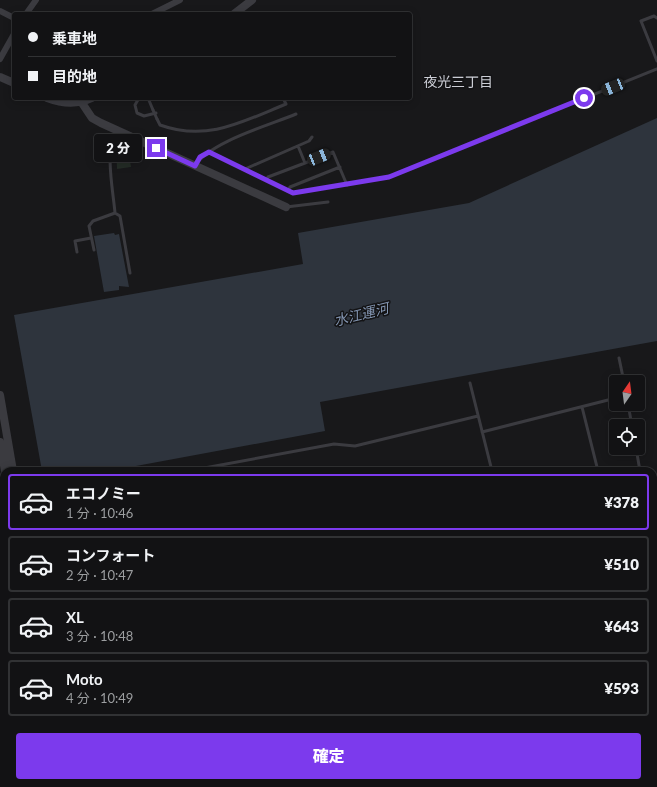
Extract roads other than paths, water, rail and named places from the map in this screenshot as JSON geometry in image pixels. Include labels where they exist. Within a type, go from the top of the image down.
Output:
[{"type":"street","points":[[27,12],[36,0]]},
{"type":"street","points":[[157,12],[180,0]]},
{"type":"street","points":[[237,12],[252,0]]},
{"type":"street","points":[[0,11],[12,17]]},
{"type":"street","points":[[0,59],[12,38]]},
{"type":"street","points":[[0,77],[12,83]]},
{"type":"street","points":[[54,100],[60,102],[82,103],[88,100]]},
{"type":"street","points":[[82,103],[92,118],[286,207]]},
{"type":"street","points":[[0,395],[12,467]]},
{"type":"street","points":[[0,442],[4,467]]},
{"type":"lane","points":[[657,18],[654,16],[641,21],[657,61]]},
{"type":"lane","points":[[209,152],[293,193],[347,185],[389,177],[657,69]]},
{"type":"lane","points":[[138,100],[135,105],[137,113],[144,116],[156,113]]},
{"type":"lane","points":[[149,100],[160,125],[173,130],[196,132],[229,127],[286,104],[284,100]]},
{"type":"lane","points":[[195,166],[200,157],[224,143],[296,114]]},
{"type":"lane","points":[[115,213],[111,153],[113,136],[116,130]]},
{"type":"lane","points":[[245,169],[309,141],[312,137]]},
{"type":"lane","points":[[298,146],[305,163]]},
{"type":"lane","points":[[267,180],[268,177],[333,152],[347,185]]},
{"type":"lane","points":[[288,191],[290,187],[340,167]]},
{"type":"lane","points":[[286,207],[328,202]]},
{"type":"lane","points":[[94,250],[89,226],[93,221],[115,213]]},
{"type":"lane","points":[[115,213],[120,216],[130,273]]},
{"type":"lane","points":[[77,252],[75,241],[91,238]]},
{"type":"lane","points":[[619,358],[623,375]]},
{"type":"lane","points":[[470,383],[491,467]]},
{"type":"lane","points":[[482,432],[609,400]]},
{"type":"lane","points":[[582,407],[597,467]]},
{"type":"lane","points":[[212,467],[334,444],[355,446],[478,416]]},
{"type":"lane","points":[[637,455],[639,467]]},
{"type":"water","name":"水江運河","points":[[657,118],[657,341],[320,402],[325,431],[131,467],[41,467],[14,315],[303,264],[298,233],[469,203]]},
{"type":"water","points":[[114,233],[115,235],[119,234],[129,287],[119,286],[119,290],[104,292],[94,236]]},
{"type":"district","name":"夜光三丁目","points":[[458,81]]}]
